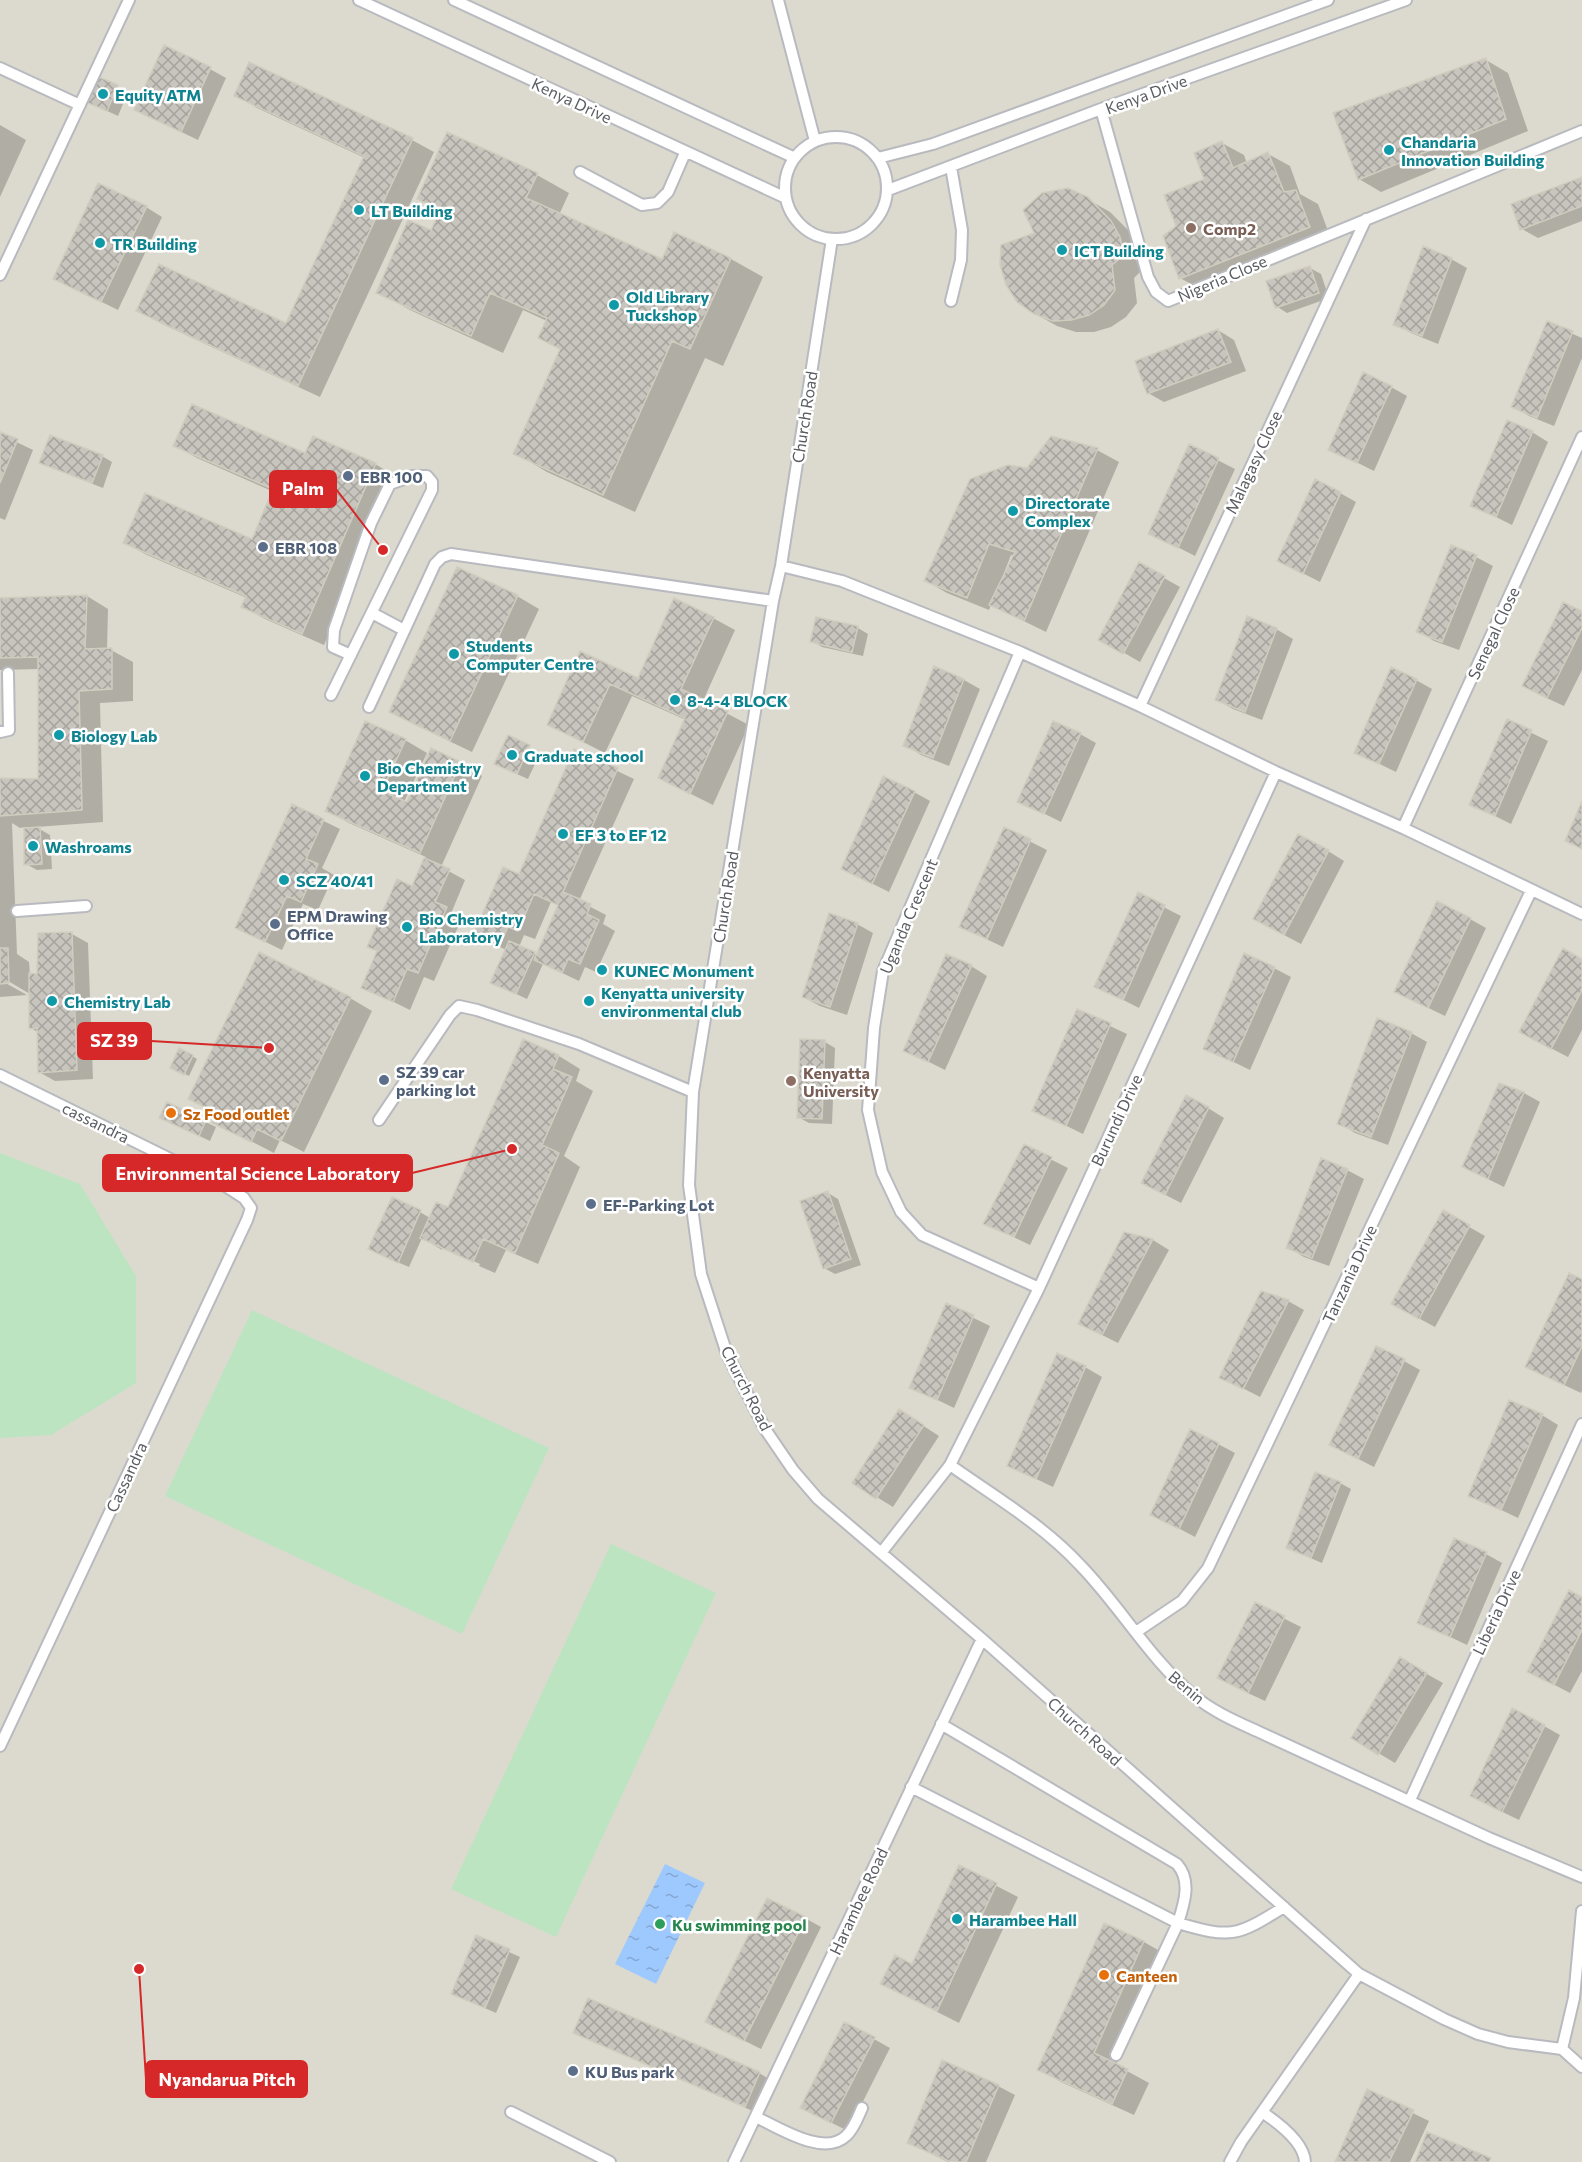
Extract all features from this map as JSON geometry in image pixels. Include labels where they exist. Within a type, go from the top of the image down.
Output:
[{"type":"lane","points":[[0,275],[129,0]]},
{"type":"lane","name":"Kenya Drive","points":[[359,0],[786,198]]},
{"type":"lane","points":[[454,0],[795,158]]},
{"type":"lane","points":[[778,0],[815,141]]},
{"type":"lane","name":"Kenya Drive","points":[[878,158],[933,144],[1328,0]]},
{"type":"lane","name":"Kenya Drive","points":[[888,190],[1101,109],[1406,0]]},
{"type":"lane","points":[[0,68],[80,105]]},
{"type":"lane","name":"Nigeria Close","points":[[1101,109],[1148,277],[1156,292],[1168,301],[1366,219]]},
{"type":"lane","points":[[1366,219],[1582,131]]},
{"type":"lane","points":[[832,136],[850,138],[866,146],[878,158],[885,173],[888,190],[884,206],[876,220],[863,232],[848,238],[832,239],[815,236],[791,213],[786,198],[785,181],[795,158],[800,151],[815,141],[832,136]]},
{"type":"lane","points":[[580,172],[642,205],[657,204],[668,192],[685,153]]},
{"type":"lane","points":[[951,167],[962,230],[962,260],[951,301]]},
{"type":"lane","name":"Malagasy Close","points":[[1140,705],[1366,219]]},
{"type":"lane","name":"Church Road","points":[[832,239],[781,566],[773,601],[693,1092],[689,1185],[701,1274],[727,1354],[765,1429],[818,1499],[982,1639],[1359,1974],[1444,2019],[1478,2034],[1508,2042],[1562,2049]]},
{"type":"lane","name":"Senegal Close","points":[[1403,828],[1582,437]]},
{"type":"lane","points":[[331,695],[351,655],[372,613],[432,490],[432,482],[427,476],[412,476],[390,484],[371,523],[334,630],[333,647],[351,655]]},
{"type":"lane","points":[[369,707],[435,564],[442,557],[451,554],[773,601]]},
{"type":"lane","points":[[781,566],[842,581],[1020,652],[1140,705],[1276,772],[1403,828],[1582,914]]},
{"type":"lane","points":[[372,613],[404,630]]},
{"type":"lane","name":"Uganda Crescent","points":[[1020,652],[883,971],[874,1028],[868,1110],[882,1172],[901,1212],[922,1235],[1039,1288]]},
{"type":"lane","points":[[0,732],[9,730],[8,673]]},
{"type":"lane","name":"Burundi Drive","points":[[950,1465],[1039,1288],[1276,772]]},
{"type":"lane","name":"Tanzania Drive","points":[[1136,1632],[1182,1601],[1208,1568],[1531,891]]},
{"type":"lane","points":[[17,911],[86,906]]},
{"type":"lane","points":[[379,1119],[450,1015],[459,1006],[579,1044],[693,1092]]},
{"type":"lane","name":"cassandra","points":[[0,1075],[227,1187],[244,1198],[251,1208]]},
{"type":"lane","name":"Cassandra","points":[[0,1746],[251,1208]]},
{"type":"lane","name":"Liberia Drive","points":[[1410,1800],[1582,1424]]},
{"type":"lane","points":[[881,1553],[950,1465]]},
{"type":"lane","name":"Benin","points":[[950,1465],[1058,1544],[1080,1564],[1166,1670],[1195,1697],[1228,1718],[1489,1838],[1582,1876]]},
{"type":"lane","name":"Harambee Road","points":[[734,2162],[982,1639]]},
{"type":"lane","points":[[941,1724],[1177,1864],[1185,1877],[1184,1903],[1178,1923],[1116,2055]]},
{"type":"lane","points":[[911,1787],[1178,1923],[1212,1933],[1230,1933],[1251,1927],[1284,1907]]},
{"type":"lane","points":[[1582,1911],[1574,1998],[1562,2049],[1582,2067]]},
{"type":"lane","points":[[1230,2162],[1262,2112],[1359,1974]]},
{"type":"lane","points":[[756,2117],[804,2139],[823,2144],[835,2144],[847,2136],[862,2108]]},
{"type":"lane","points":[[511,2112],[610,2162]]},
{"type":"lane","points":[[1262,2112],[1277,2122],[1292,2137],[1305,2157],[1305,2162]]},
{"type":"shaded area","name":"Kenyatta University","points":[[0,0],[1582,0],[1582,2162],[0,2162]]},
{"type":"green space","points":[[0,1153],[80,1184],[136,1276],[136,1383],[51,1435],[0,1438]]},
{"type":"green space","points":[[252,1310],[549,1448],[462,1634],[165,1496]]},
{"type":"green space","points":[[611,1544],[716,1593],[556,1937],[451,1889]]},
{"type":"water","name":"Ku swimming pool","points":[[665,1864],[705,1883],[656,1984],[615,1964]]},
{"type":"building","points":[[164,45],[211,67],[181,132],[134,110]]},
{"type":"building","name":"Chandaria Innovation Building","points":[[1486,58],[1506,119],[1358,180],[1333,113]]},
{"type":"building","name":"LT Building","points":[[249,62],[413,138],[298,386],[136,311],[159,264],[286,323],[364,156],[234,96]]},
{"type":"building","name":"Equity ATM","points":[[99,77],[118,85],[107,111],[88,103]]},
{"type":"building","name":"Old Library Tuckshop","points":[[447,132],[538,173],[526,198],[662,259],[674,232],[731,258],[690,349],[672,341],[603,495],[513,454],[560,349],[538,338],[547,318],[490,293],[471,336],[376,293],[408,220],[431,230],[440,210],[417,199]]},
{"type":"building","points":[[1222,141],[1233,168],[1268,152],[1284,192],[1296,190],[1310,227],[1179,279],[1163,236],[1176,226],[1164,195],[1204,179],[1194,153]]},
{"type":"building","points":[[1582,177],[1582,206],[1520,230],[1511,204]]},
{"type":"building","name":"TR Building","points":[[98,183],[147,206],[101,302],[53,279]]},
{"type":"building","name":"ICT Building","points":[[1068,188],[1088,197],[1111,221],[1120,237],[1124,255],[1112,265],[1115,290],[1104,305],[1089,315],[1071,320],[1053,321],[1034,314],[1017,302],[1006,285],[1000,265],[1001,245],[1034,233],[1023,210],[1042,193]]},
{"type":"building","points":[[1423,246],[1452,258],[1422,336],[1393,325]]},
{"type":"building","points":[[1310,266],[1319,293],[1275,308],[1266,281]]},
{"type":"building","points":[[1547,321],[1573,331],[1537,418],[1511,407]]},
{"type":"building","points":[[1218,329],[1231,362],[1147,394],[1135,361]]},
{"type":"building","points":[[1363,372],[1392,386],[1357,463],[1328,450]]},
{"type":"building","points":[[192,404],[305,453],[313,436],[376,463],[302,634],[241,607],[246,596],[123,543],[145,493],[252,539],[273,489],[173,446]]},
{"type":"building","points":[[1507,420],[1533,431],[1496,517],[1470,506]]},
{"type":"building","points":[[0,432],[18,439],[0,483]]},
{"type":"building","points":[[50,435],[103,455],[92,483],[39,463]]},
{"type":"building","name":"Directorate Complex","points":[[1051,436],[1098,448],[1024,621],[989,605],[1015,552],[989,544],[967,598],[924,581],[970,479],[1008,465],[1027,468]]},
{"type":"building","points":[[1189,444],[1219,458],[1178,548],[1148,534]]},
{"type":"building","points":[[1315,479],[1341,492],[1303,574],[1277,561]]},
{"type":"building","points":[[1451,545],[1477,555],[1442,642],[1416,632]]},
{"type":"building","points":[[1139,562],[1165,576],[1123,654],[1098,640]]},
{"type":"building","name":"Students Computer Centre","points":[[457,567],[518,595],[450,741],[389,712]]},
{"type":"building","name":"Biology Lab","points":[[87,595],[85,649],[112,648],[112,689],[79,691],[82,810],[0,816],[0,778],[38,779],[38,657],[0,658],[0,598]]},
{"type":"building","name":"8-4-4 BLOCK","points":[[674,598],[714,617],[681,689],[728,711],[690,794],[658,778],[685,718],[610,684],[583,742],[547,725],[580,651],[638,678]]},
{"type":"building","points":[[1563,602],[1582,611],[1582,628],[1547,698],[1522,686]]},
{"type":"building","points":[[1247,616],[1277,628],[1245,712],[1215,700]]},
{"type":"building","points":[[816,617],[858,626],[852,652],[810,642]]},
{"type":"building","points":[[934,666],[964,679],[933,758],[903,746]]},
{"type":"building","points":[[1391,667],[1417,679],[1379,764],[1354,753]]},
{"type":"building","points":[[1507,719],[1532,730],[1495,816],[1469,805]]},
{"type":"building","name":"Bio Chemistry Department","points":[[365,721],[406,739],[382,791],[407,802],[431,748],[461,762],[420,853],[325,811]]},
{"type":"building","points":[[1053,721],[1081,733],[1044,814],[1017,802]]},
{"type":"building","name":"Graduate school","points":[[508,735],[530,745],[517,774],[494,764]]},
{"type":"building","name":"EF 3 to EF 12","points":[[574,749],[618,768],[563,892],[591,904],[587,914],[599,920],[580,964],[568,959],[562,973],[534,960],[558,905],[534,894],[518,931],[508,927],[499,946],[473,935],[503,867],[519,874]]},
{"type":"building","points":[[883,776],[915,791],[872,884],[841,869]]},
{"type":"building","points":[[1582,801],[1582,849],[1565,841]]},
{"type":"building","name":"SCZ 40/41","points":[[292,804],[324,819],[306,859],[318,864],[301,902],[287,896],[265,942],[235,928]]},
{"type":"building","name":"Washroams","points":[[40,827],[42,864],[24,865],[24,828]]},
{"type":"building","points":[[1004,827],[1031,839],[987,939],[959,927]]},
{"type":"building","points":[[1298,834],[1329,850],[1284,935],[1253,919]]},
{"type":"building","name":"Bio Chemistry Laboratory","points":[[424,858],[450,869],[435,902],[447,907],[418,973],[407,969],[393,1002],[361,988],[377,951],[367,947],[397,879],[412,886]]},
{"type":"building","points":[[1138,892],[1165,905],[1123,1000],[1094,987]]},
{"type":"building","points":[[1437,901],[1471,918],[1428,1008],[1394,992]]},
{"type":"building","points":[[829,913],[858,923],[830,1007],[802,997]]},
{"type":"building","name":"Chemistry Lab","points":[[72,932],[77,1070],[38,1073],[37,1028],[29,1029],[29,973],[37,974],[38,933]]},
{"type":"building","points":[[509,941],[535,952],[516,994],[490,983]]},
{"type":"building","points":[[0,948],[8,948],[9,983],[0,984]]},
{"type":"building","points":[[1563,948],[1582,959],[1582,990],[1551,1049],[1519,1032]]},
{"type":"building","points":[[259,952],[351,997],[281,1141],[257,1129],[251,1142],[212,1123],[217,1113],[188,1099]]},
{"type":"building","points":[[1244,953],[1275,967],[1233,1062],[1203,1049]]},
{"type":"building","points":[[946,954],[972,965],[928,1062],[903,1051]]},
{"type":"building","points":[[1077,1009],[1111,1023],[1066,1126],[1032,1111]]},
{"type":"building","points":[[1377,1018],[1412,1032],[1371,1137],[1337,1124]]},
{"type":"building","points":[[523,1039],[559,1055],[553,1069],[572,1077],[542,1145],[559,1153],[515,1253],[483,1239],[473,1262],[420,1238],[436,1202],[448,1207]]},
{"type":"building","points":[[800,1039],[825,1040],[822,1119],[797,1118]]},
{"type":"building","points":[[179,1048],[193,1055],[184,1075],[170,1068]]},
{"type":"building","points":[[1499,1083],[1524,1092],[1488,1179],[1462,1167]]},
{"type":"building","points":[[1186,1095],[1209,1107],[1165,1195],[1141,1183]]},
{"type":"building","points":[[167,1102],[206,1120],[199,1136],[159,1118]]},
{"type":"building","points":[[1024,1144],[1052,1157],[1014,1237],[983,1224]]},
{"type":"building","points":[[1321,1158],[1348,1169],[1312,1258],[1286,1248]]},
{"type":"building","points":[[828,1191],[851,1259],[823,1269],[800,1201]]},
{"type":"building","points":[[392,1197],[421,1210],[398,1263],[368,1249]]},
{"type":"building","points":[[1443,1210],[1470,1225],[1419,1319],[1391,1304]]},
{"type":"building","points":[[1124,1232],[1153,1239],[1102,1335],[1078,1324]]},
{"type":"building","points":[[1569,1273],[1582,1279],[1582,1346],[1564,1385],[1525,1367]]},
{"type":"building","points":[[1261,1291],[1289,1300],[1243,1389],[1219,1378]]},
{"type":"building","points":[[946,1303],[974,1315],[937,1400],[909,1388]]},
{"type":"building","points":[[1376,1346],[1405,1359],[1358,1459],[1329,1445]]},
{"type":"building","points":[[1057,1353],[1086,1366],[1036,1479],[1007,1466]]},
{"type":"building","points":[[1509,1400],[1543,1414],[1501,1510],[1468,1496]]},
{"type":"building","points":[[899,1409],[924,1425],[876,1499],[852,1483]]},
{"type":"building","points":[[1190,1429],[1219,1443],[1179,1529],[1150,1515]]},
{"type":"building","points":[[1315,1472],[1341,1482],[1311,1558],[1286,1548]]},
{"type":"building","points":[[1454,1538],[1487,1552],[1450,1637],[1417,1623]]},
{"type":"building","points":[[1569,1590],[1582,1597],[1582,1630],[1554,1685],[1527,1672]]},
{"type":"building","points":[[1255,1602],[1285,1616],[1248,1693],[1217,1678]]},
{"type":"building","points":[[1400,1657],[1427,1673],[1378,1755],[1351,1738]]},
{"type":"building","points":[[1512,1708],[1545,1725],[1502,1812],[1470,1796]]},
{"type":"building","name":"Harambee Hall","points":[[959,1865],[997,1883],[937,2011],[880,1984],[895,1955],[912,1964]]},
{"type":"building","points":[[767,1898],[806,1917],[744,2041],[705,2022]]},
{"type":"building","points":[[1104,1923],[1144,1941],[1094,2053],[1128,2069],[1112,2104],[1037,2070]]},
{"type":"building","points":[[476,1935],[510,1949],[485,2008],[451,1994]]},
{"type":"building","points":[[588,1998],[760,2072],[745,2107],[573,2033]]},
{"type":"building","points":[[844,2022],[875,2037],[831,2123],[800,2108]]},
{"type":"building","points":[[942,2060],[999,2085],[966,2162],[951,2162],[907,2143]]},
{"type":"building","points":[[1367,2089],[1414,2110],[1389,2162],[1335,2162]]},
{"type":"building","points":[[1427,2132],[1491,2158],[1489,2162],[1415,2162]]},
{"type":"place","name":"Equity ATM","points":[[103,94]]},
{"type":"place","name":"Chandaria Innovation Building","points":[[1389,150]]},
{"type":"place","name":"LT Building","points":[[359,210]]},
{"type":"place","name":"Comp2","points":[[1191,228]]},
{"type":"place","name":"TR Building","points":[[100,243]]},
{"type":"place","name":"ICT Building","points":[[1062,250]]},
{"type":"place","name":"Old Library Tuckshop","points":[[614,305]]},
{"type":"place","name":"EBR 100","points":[[348,476]]},
{"type":"place","name":"Directorate Complex","points":[[1013,511]]},
{"type":"place","name":"EBR 108","points":[[263,547]]},
{"type":"place","name":"Palm","points":[[383,550]]},
{"type":"place","name":"Students Computer Centre","points":[[454,654]]},
{"type":"place","name":"8-4-4 BLOCK","points":[[675,700]]},
{"type":"place","name":"Biology Lab","points":[[59,735]]},
{"type":"place","name":"Graduate school","points":[[512,755]]},
{"type":"place","name":"Bio Chemistry Department","points":[[365,776]]},
{"type":"place","name":"EF 3 to EF 12","points":[[563,834]]},
{"type":"place","name":"Washroams","points":[[33,846]]},
{"type":"place","name":"SCZ 40/41","points":[[284,880]]},
{"type":"place","name":"EPM Drawing Office","points":[[275,924]]},
{"type":"place","name":"Bio Chemistry Laboratory","points":[[407,927]]},
{"type":"place","name":"KUNEC Monument","points":[[602,970]]},
{"type":"place","name":"Chemistry Lab","points":[[52,1001]]},
{"type":"place","name":"Kenyatta university environmental club","points":[[589,1001]]},
{"type":"place","name":"SZ 39","points":[[269,1048]]},
{"type":"place","name":"SZ 39 car parking lot","points":[[384,1080]]},
{"type":"place","name":"Kenyatta University","points":[[791,1081]]},
{"type":"place","name":"Sz Food outlet","points":[[171,1113]]},
{"type":"place","name":"Environmental Science Laboratory","points":[[512,1149]]},
{"type":"place","name":"EF-Parking Lot","points":[[591,1204]]},
{"type":"place","name":"Harambee Hall","points":[[957,1919]]},
{"type":"place","name":"Ku swimming pool","points":[[660,1924]]},
{"type":"place","name":"Nyandarua Pitch","points":[[139,1969]]},
{"type":"place","name":"Canteen","points":[[1104,1975]]},
{"type":"place","name":"KU Bus park","points":[[573,2071]]}]
